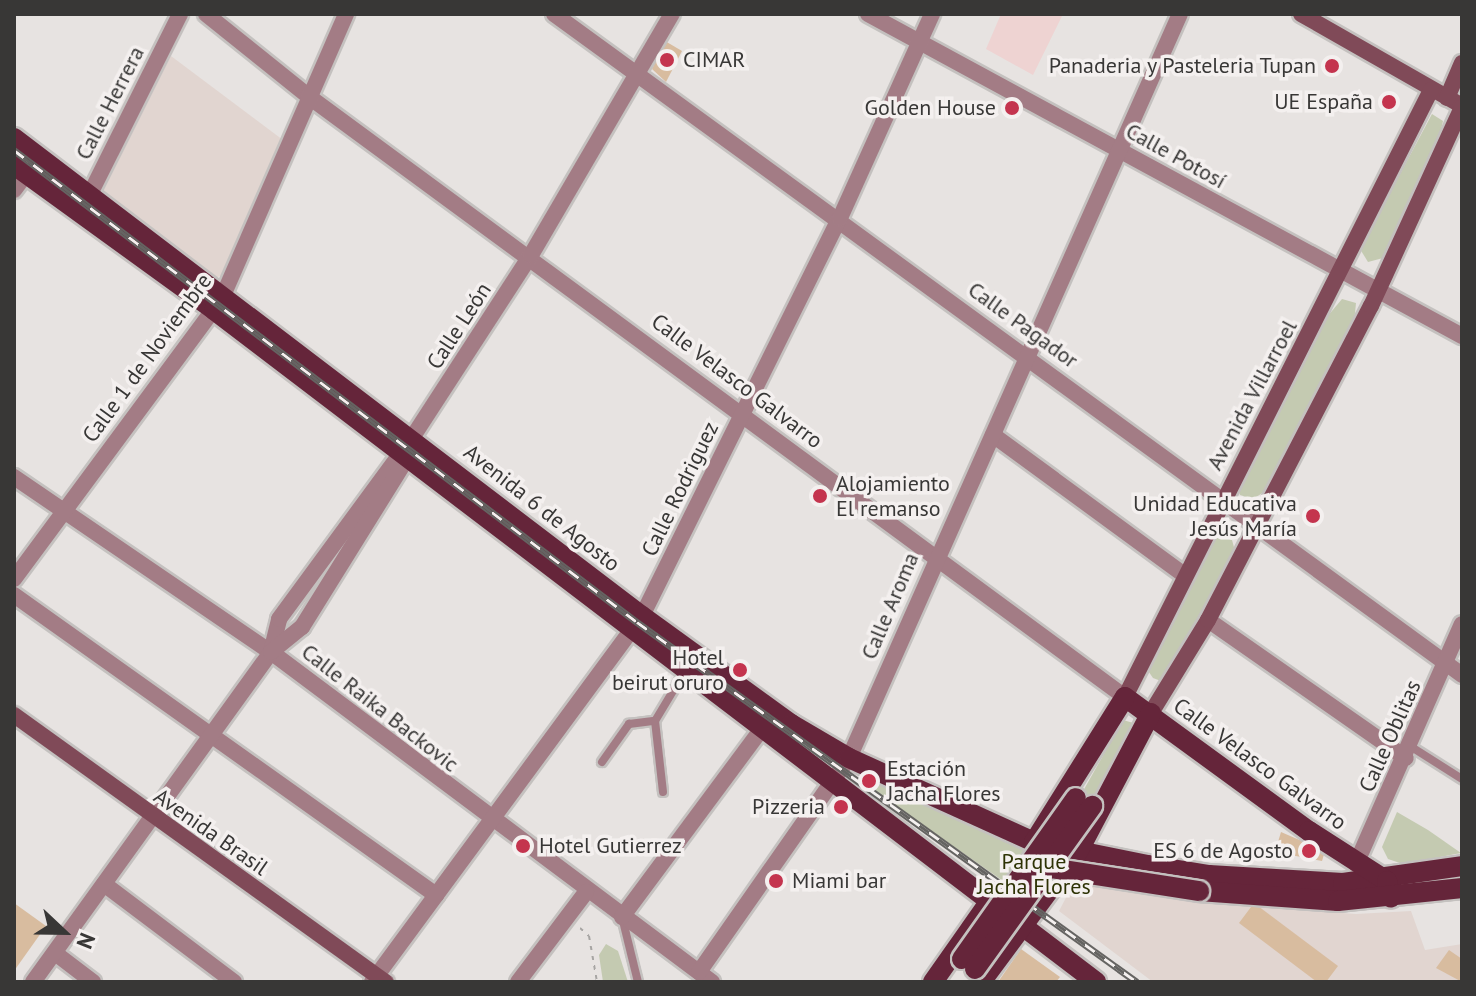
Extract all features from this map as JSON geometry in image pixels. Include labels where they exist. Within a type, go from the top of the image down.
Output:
[{"type":"main road","points":[[1301,14],[1457,104]]},
{"type":"main road","points":[[945,982],[971,973],[1023,927],[1059,877],[1068,849],[1208,620],[1378,291],[1457,104],[1462,63]]},
{"type":"main road","name":"Avenida Villarroel","points":[[1034,842],[1125,697],[1184,575],[1343,273],[1431,90]]},
{"type":"main road","name":"Avenida 6 de Agosto","points":[[14,138],[85,204],[218,304],[412,438],[636,624],[685,670],[764,726],[1096,982]]},
{"type":"main road","name":"Avenida 6 de Agosto","points":[[18,176],[85,204]]},
{"type":"main road","name":"Avenida 6 de Agosto","points":[[218,304],[402,457],[636,624],[849,758],[1034,842],[1224,877],[1389,889]]},
{"type":"main road","points":[[971,973],[1050,868],[1084,802],[1120,717],[1125,697]]},
{"type":"main road","name":"Calle Velasco Galvarro","points":[[1125,697],[1389,889]]},
{"type":"main road","points":[[971,973],[1084,802],[1139,724],[1151,713]]},
{"type":"main road","name":"Avenida Brasil","points":[[14,715],[378,980]]},
{"type":"main road","points":[[1389,889],[1462,866]]},
{"type":"main road","points":[[1050,868],[1199,891],[1294,899],[1389,889],[1462,888]]},
{"type":"main road","points":[[933,982],[990,901]]},
{"type":"street","name":"Calle Herrera","points":[[85,204],[180,14]]},
{"type":"street","name":"Calle Velasco Galvarro","points":[[206,14],[308,96],[531,255],[742,415],[1125,697]]},
{"type":"street","name":"Calle 1 de Noviembre","points":[[14,579],[218,304],[346,14]]},
{"type":"street","name":"Calle Pagador","points":[[554,14],[1027,354],[1255,527],[1462,675]]},
{"type":"street","name":"Calle León","points":[[33,982],[216,734],[271,652],[302,627],[412,438],[531,255],[641,74],[672,14]]},
{"type":"street","name":"Calle Potosí","points":[[868,14],[1462,336]]},
{"type":"street","name":"Calle Rodriguez","points":[[378,980],[436,895],[636,624],[840,218],[932,14]]},
{"type":"street","name":"Calle Aroma","points":[[705,977],[849,758],[935,557],[993,435],[1180,14]]},
{"type":"street","points":[[993,435],[1184,575]]},
{"type":"street","name":"Calle León","points":[[271,652],[279,619],[402,457]]},
{"type":"street","name":"Calle Raika Backovic","points":[[14,477],[61,513],[271,652],[491,821],[705,977]]},
{"type":"street","points":[[14,595],[216,734],[436,895]]},
{"type":"street","points":[[1208,620],[1408,752]]},
{"type":"street","name":"Calle Oblitas","points":[[1356,864],[1462,624]]},
{"type":"street","points":[[622,917],[764,726]]},
{"type":"street","points":[[104,884],[234,982]]},
{"type":"street","points":[[518,982],[586,892]]},
{"type":"street","points":[[55,953],[93,982]]},
{"type":"lane","points":[[655,721],[685,670]]},
{"type":"lane","points":[[602,762],[629,724],[655,721]]},
{"type":"lane","points":[[655,721],[660,733],[663,792]]},
{"type":"lane","points":[[1408,752],[1462,779]]},
{"type":"lane","points":[[622,917],[638,982]]},
{"type":"path","points":[[566,919],[589,936],[597,982]]},
{"type":"shaded area","points":[[1001,14],[1063,14],[1033,75],[986,49]]},
{"type":"shaded area","points":[[171,56],[283,140],[222,275],[212,280],[104,198],[103,180]]},
{"type":"shaded area","points":[[1087,879],[1259,907],[1356,914],[1411,911],[1425,950],[1462,944],[1462,982],[1153,982],[1059,911],[1070,890]]},
{"type":"green space","points":[[1432,114],[1443,121],[1440,134],[1383,258],[1368,262],[1360,249]]},
{"type":"green space","points":[[1342,299],[1356,303],[1354,323],[1264,492],[1253,499],[1240,495],[1238,489],[1321,324]]},
{"type":"green space","points":[[1216,535],[1232,540],[1235,551],[1175,670],[1161,681],[1153,678],[1144,665],[1208,541]]},
{"type":"green space","points":[[1123,720],[1137,724],[1116,778],[1060,832]]},
{"type":"green space","name":"Parque Jacha Flores","points":[[863,771],[1032,848],[1016,890],[860,781]]},
{"type":"green space","points":[[1397,812],[1461,853],[1403,864],[1388,859],[1382,847]]},
{"type":"green space","points":[[606,944],[618,951],[628,982],[603,982],[599,955]]},
{"type":"building","name":"CIMAR","points":[[665,41],[682,51],[666,82],[652,69]]},
{"type":"building","points":[[1281,832],[1325,851],[1322,861],[1275,852]]},
{"type":"building","points":[[14,903],[46,926],[14,971]]},
{"type":"building","points":[[1254,903],[1338,966],[1326,982],[1317,982],[1239,923]]},
{"type":"building","points":[[1021,949],[1060,977],[1056,982],[998,982]]},
{"type":"building","points":[[1449,950],[1462,959],[1462,982],[1436,968]]},
{"type":"railway","points":[[14,150],[637,622],[1137,982]]},
{"type":"place","name":"CIMAR","points":[[667,60]]},
{"type":"place","name":"Panaderia y Pasteleria Tupan","points":[[1332,66]]},
{"type":"place","name":"UE España","points":[[1389,102]]},
{"type":"place","name":"Golden House","points":[[1012,108]]},
{"type":"place","name":"Alojamiento El remanso","points":[[820,496]]},
{"type":"place","name":"Unidad Educativa Jesús María","points":[[1313,516]]},
{"type":"place","name":"Hotel beirut oruro","points":[[740,670]]},
{"type":"place","name":"Estación Jacha Flores","points":[[869,781]]},
{"type":"place","name":"Pizzeria","points":[[841,807]]},
{"type":"place","name":"Hotel Gutierrez","points":[[523,846]]},
{"type":"place","name":"ES 6 de Agosto","points":[[1309,851]]},
{"type":"place","name":"Miami bar","points":[[776,881]]}]
